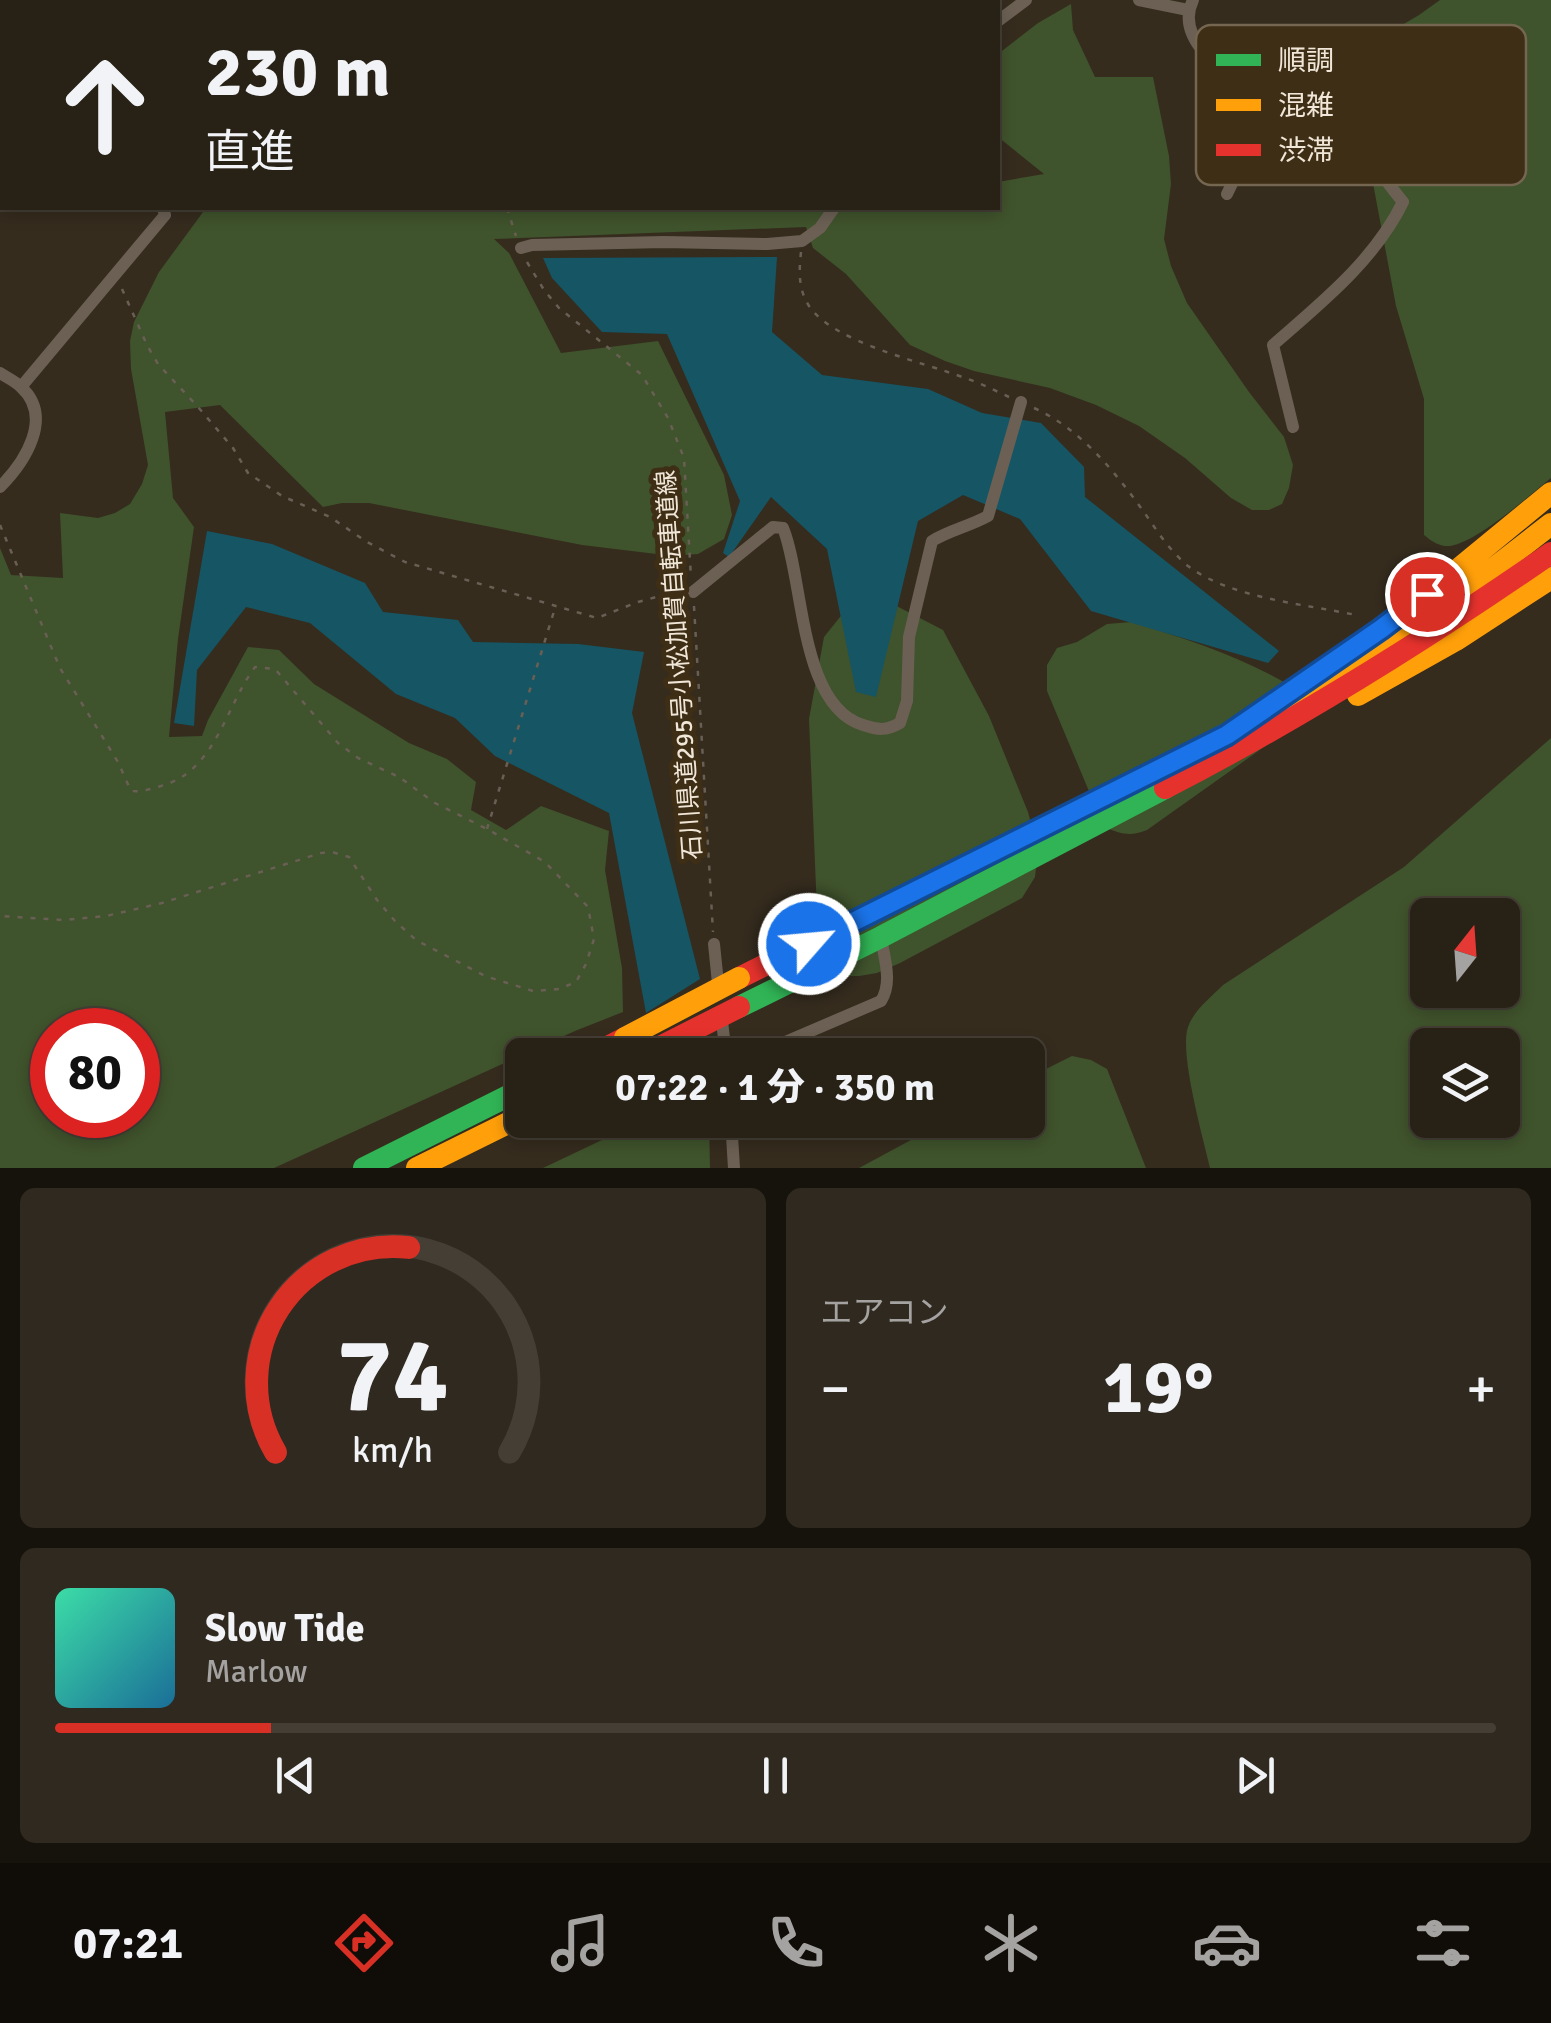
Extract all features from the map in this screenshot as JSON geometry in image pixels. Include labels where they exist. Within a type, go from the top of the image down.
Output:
[{"type":"highway","points":[[1235,741],[1551,492]]},
{"type":"highway","points":[[625,1038],[739,978],[1235,741],[1454,598],[1551,524]]},
{"type":"highway","points":[[677,1038],[881,937],[1024,860],[1452,622],[1551,553]]},
{"type":"highway","points":[[1235,741],[1323,712],[1422,662],[1551,578]]},
{"type":"highway","points":[[364,1168],[505,1098]]},
{"type":"highway","points":[[418,1168],[505,1124]]},
{"type":"street","points":[[1000,20],[1026,0]]},
{"type":"street","points":[[1139,0],[1191,5],[1191,28],[1196,38]]},
{"type":"street","points":[[1226,194],[1230,185]]},
{"type":"street","points":[[1293,428],[1273,345],[1342,284],[1394,220],[1402,202],[1389,185]]},
{"type":"street","points":[[22,387],[165,216],[164,210]]},
{"type":"street","points":[[521,248],[802,241],[820,228],[833,210]]},
{"type":"street","points":[[0,373],[22,387],[36,414],[28,452],[0,487]]},
{"type":"street","points":[[692,590],[774,526],[783,528],[811,655],[832,702],[855,723],[879,730],[900,723],[907,701],[908,638],[932,541],[988,516],[1020,408]]},
{"type":"street","points":[[795,1038],[881,1002],[888,984],[881,937]]},
{"type":"street","points":[[714,944],[724,1038]]},
{"type":"street","points":[[732,1138],[734,1168]]},
{"type":"path","name":"石川県道295号小松加賀自転車道線","points":[[507,210],[528,266],[544,290],[560,308],[642,375],[668,418],[684,458],[714,944]]},
{"type":"path","points":[[802,241],[798,277],[808,305],[828,325],[862,342],[969,379],[1020,408],[1046,414],[1080,438],[1122,481],[1168,546],[1195,570],[1231,590],[1356,615]]},
{"type":"path","points":[[115,274],[158,364],[222,434],[248,474],[282,496],[330,517],[406,562],[597,618],[638,602],[692,590]]},
{"type":"path","points":[[0,525],[60,668],[131,790],[140,792],[168,784],[202,762],[244,682],[256,667],[275,669],[338,742],[358,758],[546,862],[588,907],[594,939],[576,982],[560,990],[533,991],[485,976],[416,940],[377,900],[349,857],[332,852],[106,916],[63,920],[0,916]]},
{"type":"path","points":[[487,829],[556,606]]},
{"type":"green space","points":[[1440,0],[1551,0],[1551,478],[1484,530],[1456,545],[1445,546],[1424,535],[1424,399],[1396,306],[1373,185],[1526,185],[1526,25],[1402,25]]},
{"type":"green space","points":[[1071,4],[1073,30],[1095,77],[1153,77],[1169,156],[1171,184],[1164,239],[1171,266],[1187,303],[1284,437],[1293,465],[1282,504],[1269,510],[1252,510],[1139,426],[1096,405],[1050,388],[974,371],[910,345],[846,274],[813,248],[806,227],[494,239],[509,253],[561,353],[658,341],[724,475],[732,515],[724,539],[698,554],[673,556],[582,545],[369,503],[323,507],[220,405],[165,412],[173,498],[194,527],[169,737],[202,736],[248,647],[279,650],[314,684],[409,743],[447,759],[476,782],[471,810],[506,830],[541,806],[609,831],[605,870],[622,968],[623,1012],[560,1038],[505,1038],[505,1063],[274,1168],[0,1168],[0,548],[11,575],[63,578],[60,513],[98,518],[130,504],[148,465],[131,369],[134,322],[159,272],[205,210],[1000,210],[1000,182],[1044,174],[1000,139],[1000,52]]},
{"type":"green space","points":[[883,599],[943,630],[989,716],[1028,812],[1038,850],[1035,877],[1022,898],[900,963],[877,973],[841,976],[825,971],[819,960],[809,719],[824,637],[844,612]]},
{"type":"green space","points":[[1131,622],[1242,661],[1303,694],[1288,730],[1147,830],[1130,834],[1104,827],[1047,691],[1047,665],[1057,648],[1077,642],[1107,624]]},
{"type":"green space","points":[[1551,738],[1551,1168],[1210,1168],[1193,1096],[1186,1039],[1194,1015],[1223,985],[1404,867]]},
{"type":"green space","points":[[1072,1056],[1107,1069],[1146,1168],[859,1168],[915,1138],[1045,1138],[1045,1070]]},
{"type":"green space","points":[[606,1138],[709,1138],[710,1168],[543,1168]]},
{"type":"water","points":[[777,257],[772,332],[822,375],[928,389],[982,413],[1041,423],[1084,467],[1085,497],[1279,651],[1268,663],[1091,611],[1020,519],[963,495],[918,521],[876,697],[856,692],[827,549],[771,497],[729,557],[723,553],[740,501],[667,334],[602,332],[552,278],[543,258]]},
{"type":"water","points":[[207,531],[272,544],[365,583],[383,612],[458,620],[473,642],[578,644],[644,652],[632,713],[700,979],[646,1013],[609,813],[495,756],[455,718],[396,694],[310,623],[246,607],[197,670],[194,726],[174,723]]},
{"type":"traffic: fast","points":[[739,1007],[1165,788]]},
{"type":"traffic: fast","points":[[364,1168],[505,1098]]},
{"type":"traffic: slow","points":[[1358,645],[1551,493]]},
{"type":"traffic: slow","points":[[1042,827],[1255,719],[1379,649],[1445,605],[1551,524]]},
{"type":"traffic: slow","points":[[1358,695],[1456,640],[1551,578]]},
{"type":"traffic: slow","points":[[625,1038],[739,978]]},
{"type":"traffic: slow","points":[[417,1168],[505,1124]]},
{"type":"traffic: jam","points":[[1165,788],[1362,677],[1551,553]]},
{"type":"traffic: jam","points":[[739,978],[1042,827]]},
{"type":"traffic: jam","points":[[678,1038],[739,1007]]},
{"type":"route","points":[[809,944],[1227,735],[1427,594]]}]
